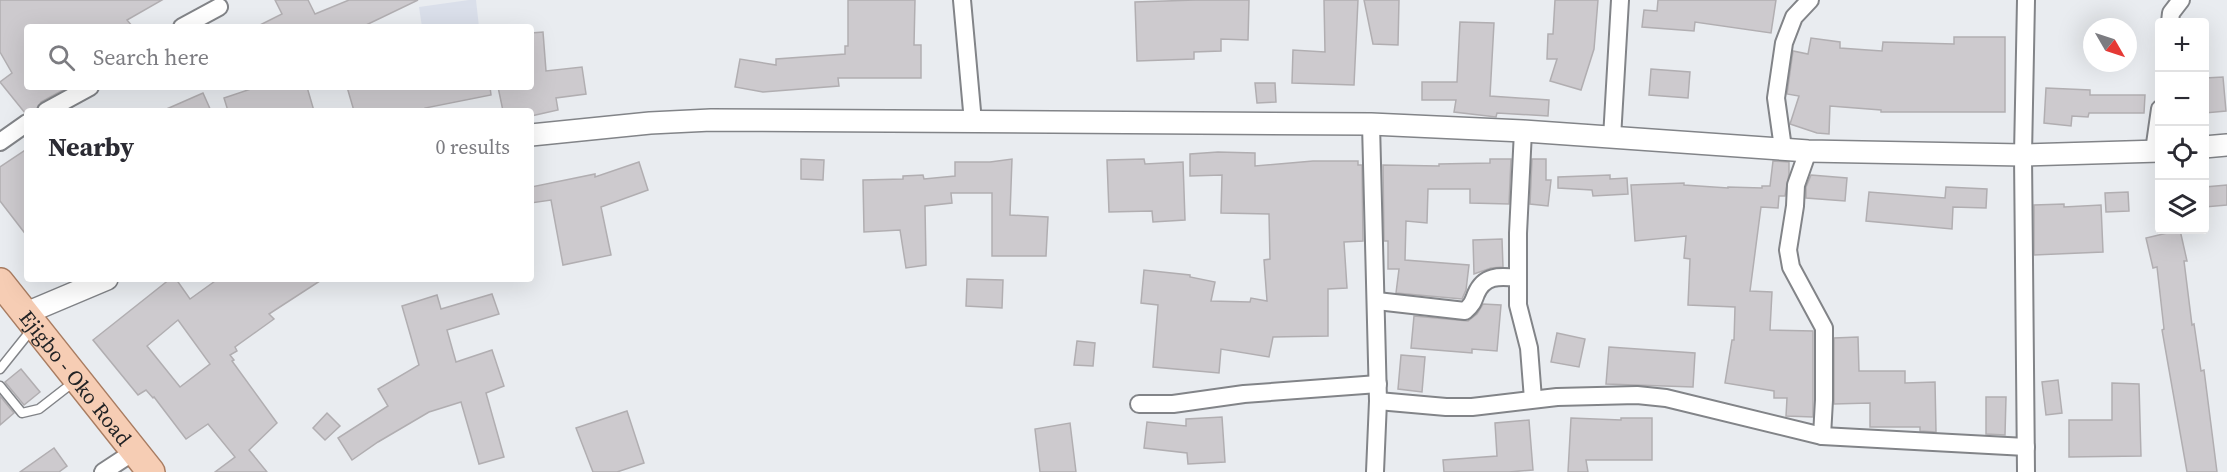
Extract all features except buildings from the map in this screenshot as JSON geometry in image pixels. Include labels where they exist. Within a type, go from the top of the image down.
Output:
[{"type":"main road","name":"Ejigbo - Oko Road","points":[[0,282],[143,462]]},
{"type":"street","points":[[962,0],[973,122]]},
{"type":"street","points":[[1612,138],[1620,0]]},
{"type":"street","points":[[1783,148],[1776,98],[1784,43],[1794,18],[1810,0]]},
{"type":"street","points":[[2026,0],[2023,155],[2026,472]]},
{"type":"street","points":[[2170,18],[2171,13],[2181,0]]},
{"type":"street","points":[[188,24],[219,8]]},
{"type":"street","points":[[50,108],[84,90]]},
{"type":"street","points":[[534,135],[650,123],[711,120],[1371,124],[1523,131],[1808,151],[2023,155],[2155,151]]},
{"type":"street","points":[[1371,124],[1377,301],[1378,392],[1375,472]]},
{"type":"street","points":[[0,142],[24,125]]},
{"type":"street","points":[[1523,131],[1518,233],[1518,305],[1529,348],[1533,399]]},
{"type":"street","points":[[2209,147],[2227,145]]},
{"type":"street","points":[[1808,151],[1796,185],[1788,250],[1795,275],[1824,328],[1822,436]]},
{"type":"street","points":[[1377,301],[1465,311],[1473,304],[1480,285],[1487,279],[1518,278]]},
{"type":"street","points":[[29,320],[101,282]]},
{"type":"street","points":[[1140,404],[1173,404],[1245,394],[1378,392],[1446,407],[1472,407],[1533,399],[1637,395],[1666,398],[1822,436],[2026,447]]},
{"type":"street","points":[[103,472],[143,462]]},
{"type":"lane","points":[[0,369],[29,320]]},
{"type":"lane","points":[[0,386],[22,413],[39,409],[77,380]]},
{"type":"shaded area","points":[[476,0],[479,24],[422,24],[419,7]]}]
